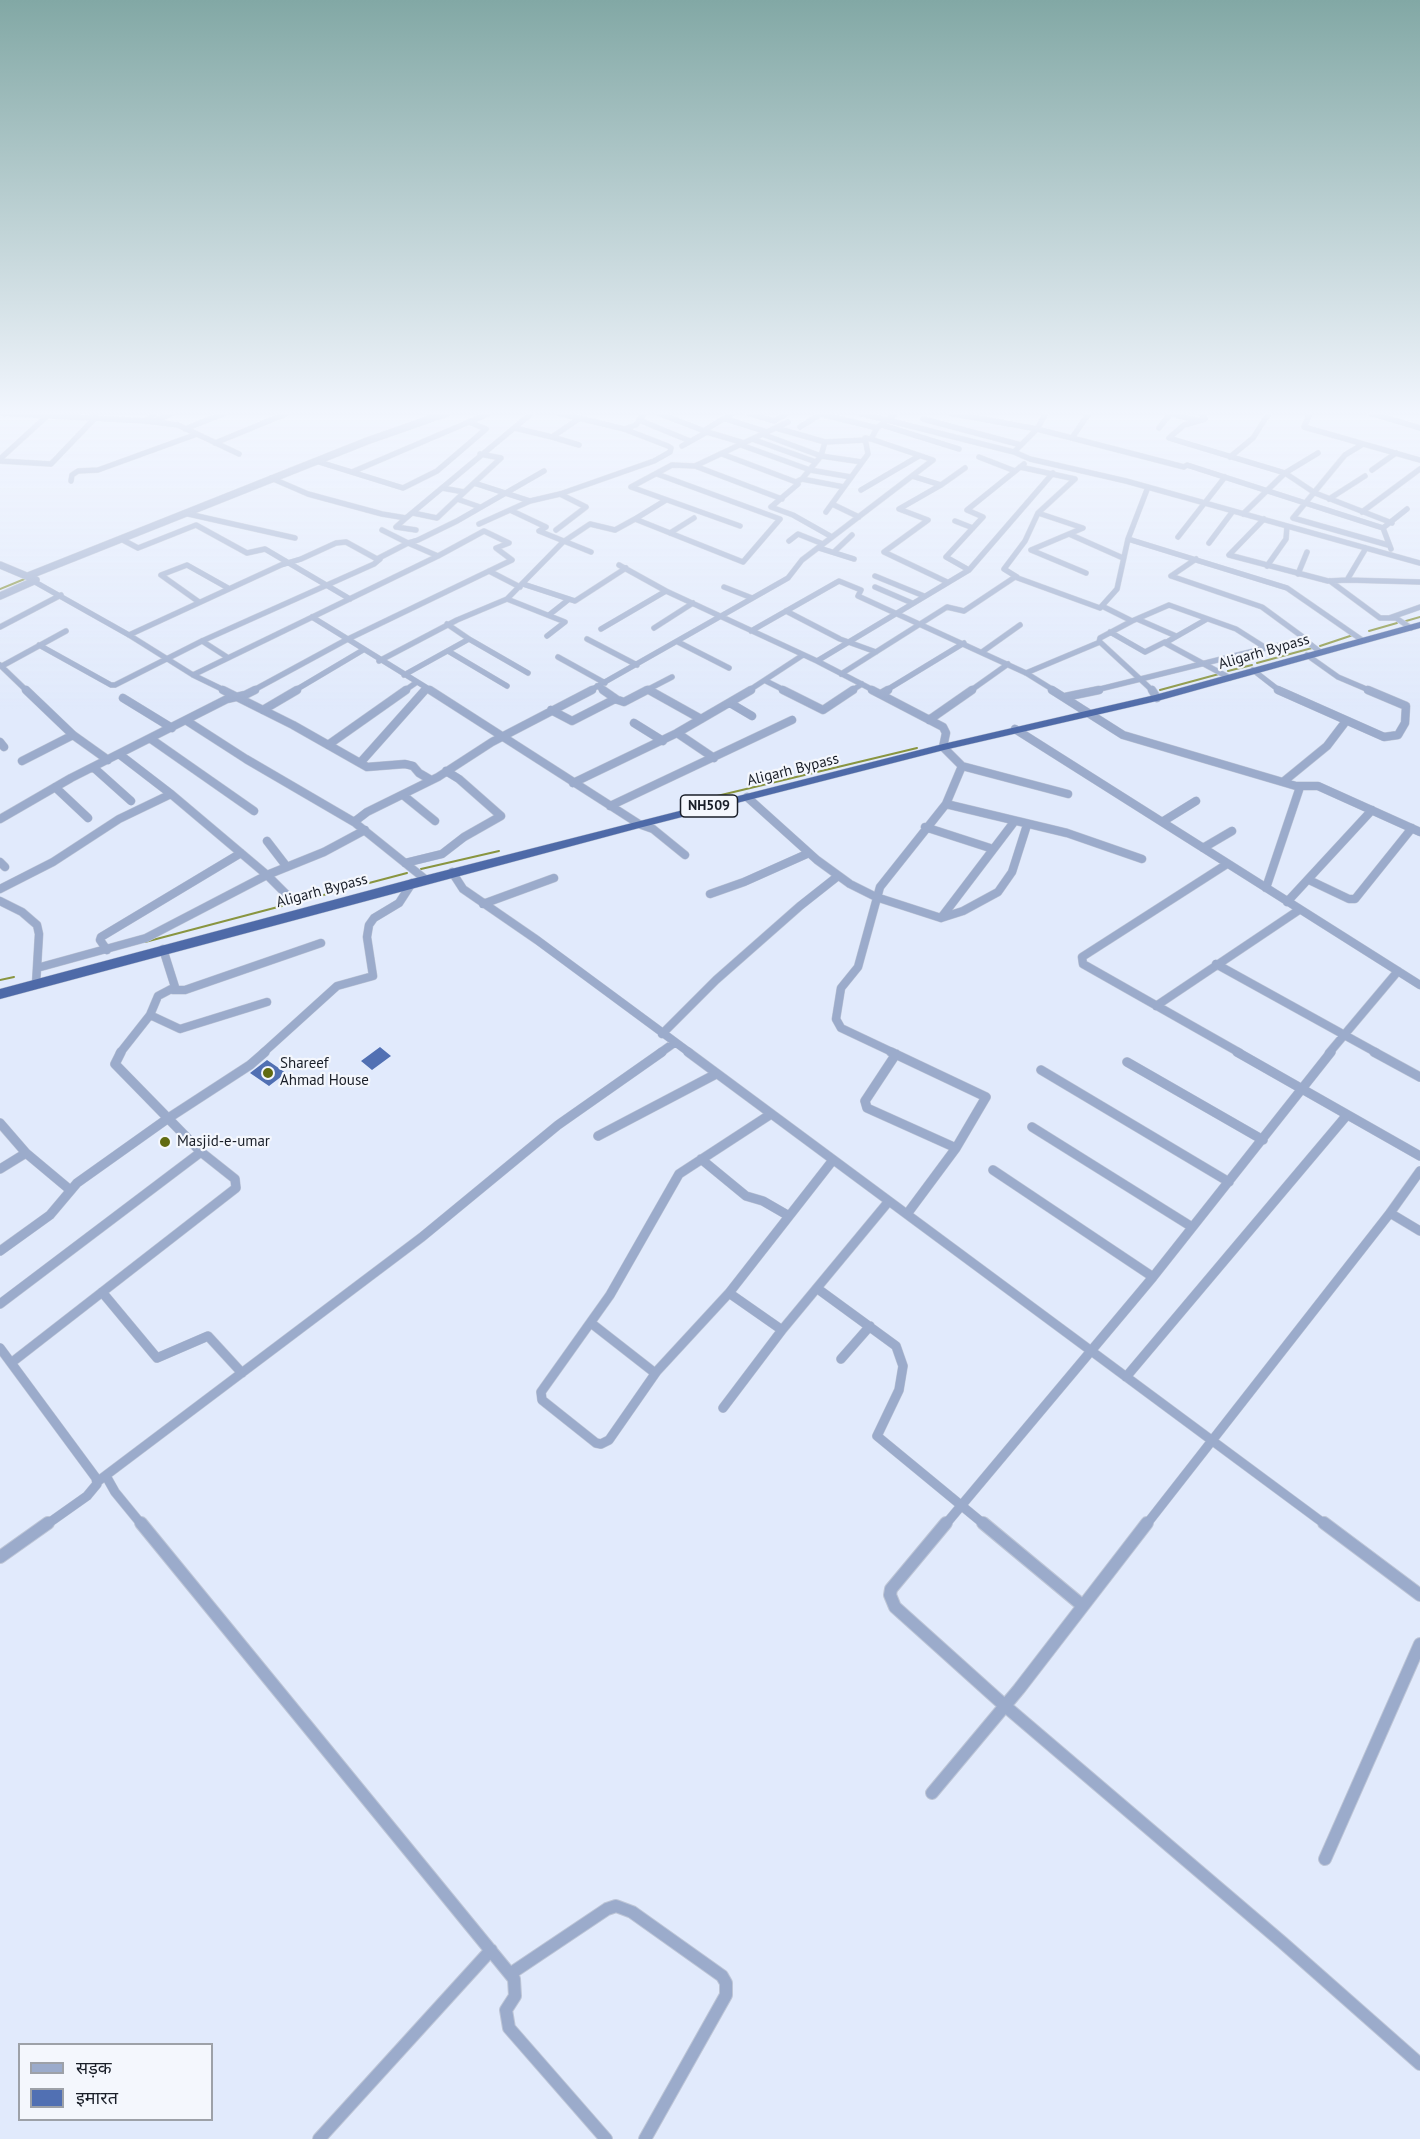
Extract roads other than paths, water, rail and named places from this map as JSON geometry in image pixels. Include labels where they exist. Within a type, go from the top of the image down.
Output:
[{"type":"highway","name":"Aligarh Bypass","points":[[0,994],[412,882],[1015,729],[1157,698],[1319,651],[1416,626]]},
{"type":"street","points":[[0,596],[32,578],[184,513],[295,538]]},
{"type":"street","points":[[378,513],[406,518]]},
{"type":"street","points":[[416,530],[396,527],[413,513],[434,518],[442,513],[461,519]]},
{"type":"street","points":[[39,645],[113,686],[202,641],[380,559],[471,513]]},
{"type":"street","points":[[479,524],[504,513]]},
{"type":"street","points":[[516,513],[546,527],[539,531],[591,552]]},
{"type":"street","points":[[556,530],[578,513]]},
{"type":"street","points":[[379,660],[447,624],[507,599],[563,542],[590,524],[615,530],[645,513]]},
{"type":"street","points":[[702,513],[740,526]]},
{"type":"street","points":[[635,519],[743,562],[780,519],[763,513]]},
{"type":"street","points":[[789,513],[832,537]]},
{"type":"street","points":[[850,513],[859,517]]},
{"type":"street","points":[[354,822],[367,812],[431,780],[502,736],[605,683],[788,578],[802,560],[864,513]]},
{"type":"street","points":[[909,513],[928,520],[884,552],[947,582]]},
{"type":"street","points":[[969,570],[946,557],[983,517],[973,513]]},
{"type":"street","points":[[817,661],[969,570],[1019,513]]},
{"type":"street","points":[[1086,573],[1031,550],[1083,528],[1038,513],[1025,541],[1004,569],[1017,577],[1094,607],[1102,606],[1176,636]]},
{"type":"street","points":[[1102,606],[1117,589],[1128,539],[1138,513]]},
{"type":"street","points":[[1178,537],[1196,513]]},
{"type":"street","points":[[1209,543],[1232,513]]},
{"type":"street","points":[[1239,513],[1419,562]]},
{"type":"street","points":[[1296,513],[1293,516],[1294,520],[1388,545]]},
{"type":"street","points":[[1337,513],[1383,528],[1403,513]]},
{"type":"street","points":[[1364,513],[1392,523]]},
{"type":"street","points":[[670,533],[694,518]]},
{"type":"street","points":[[1264,519],[1229,555],[1330,581],[1420,582]]},
{"type":"street","points":[[955,520],[973,528]]},
{"type":"street","points":[[121,539],[138,548],[196,525],[244,552],[265,549],[350,599]]},
{"type":"street","points":[[1267,566],[1286,540],[1287,526]]},
{"type":"street","points":[[1383,528],[1388,545],[1397,556]]},
{"type":"street","points":[[382,530],[438,556]]},
{"type":"street","points":[[0,819],[55,787],[227,699],[245,695],[346,640],[512,560],[496,548],[509,543],[484,531],[438,556],[193,675]]},
{"type":"street","points":[[789,541],[798,534],[854,560]]},
{"type":"street","points":[[1069,534],[1123,558]]},
{"type":"street","points":[[834,552],[852,535]]},
{"type":"street","points":[[1128,539],[1294,591],[1362,640]]},
{"type":"street","points":[[129,635],[228,588],[342,541],[380,559]]},
{"type":"street","points":[[1347,580],[1366,548]]},
{"type":"street","points":[[1298,574],[1306,552]]},
{"type":"street","points":[[1196,559],[1171,576],[1262,607],[1319,651]]},
{"type":"street","points":[[0,565],[32,578],[193,675],[328,744],[360,764],[371,768],[405,764],[413,766],[419,773],[431,780]]},
{"type":"street","points":[[199,602],[161,575],[187,565],[228,588]]},
{"type":"street","points":[[489,572],[522,586],[568,600],[577,600],[622,566],[666,591],[817,661],[945,729],[943,747],[962,766],[1068,794]]},
{"type":"street","points":[[875,576],[924,596]]},
{"type":"street","points":[[841,674],[947,607],[964,610],[1017,577]]},
{"type":"street","points":[[751,631],[838,580],[861,590],[858,596],[1026,673],[1065,697],[1087,714],[1127,736],[1283,782],[1300,786],[1318,786],[1420,832]]},
{"type":"street","points":[[1330,581],[1380,618],[1398,619],[1416,626]]},
{"type":"street","points":[[724,587],[752,598]]},
{"type":"street","points":[[875,587],[912,603]]},
{"type":"street","points":[[601,629],[666,591]]},
{"type":"street","points":[[0,627],[61,595]]},
{"type":"street","points":[[507,599],[565,623],[547,636]]},
{"type":"street","points":[[549,615],[568,600]]},
{"type":"street","points":[[654,628],[693,603]]},
{"type":"street","points":[[1026,673],[1099,642],[1100,638],[1110,632],[1167,605],[1236,629],[1266,648]]},
{"type":"street","points":[[1389,618],[1420,607]]},
{"type":"street","points":[[786,611],[840,639],[876,652]]},
{"type":"street","points":[[312,617],[346,640],[428,688],[573,783],[639,824],[653,829],[686,855]]},
{"type":"street","points":[[1110,632],[1143,652],[1207,619]]},
{"type":"street","points":[[447,624],[528,673]]},
{"type":"street","points":[[982,652],[1020,625]]},
{"type":"street","points":[[66,631],[2,669],[73,735],[108,760]]},
{"type":"street","points":[[404,675],[469,639]]},
{"type":"street","points":[[587,639],[637,665]]},
{"type":"street","points":[[202,641],[227,657]]},
{"type":"street","points":[[1065,697],[1144,680],[1266,648],[1307,641]]},
{"type":"street","points":[[678,642],[729,668]]},
{"type":"street","points":[[1099,642],[1144,680],[1157,698]]},
{"type":"street","points":[[1165,642],[1230,678]]},
{"type":"street","points":[[881,694],[964,643]]},
{"type":"street","points":[[262,710],[363,650]]},
{"type":"street","points":[[448,651],[507,686]]},
{"type":"street","points":[[573,783],[663,741],[766,681],[803,655]]},
{"type":"street","points":[[1253,670],[1285,695],[1384,737],[1395,737],[1405,723],[1406,708],[1338,677],[1307,656]]},
{"type":"street","points":[[558,657],[605,683]]},
{"type":"street","points":[[929,720],[1008,664]]},
{"type":"street","points":[[597,686],[623,702],[672,677]]},
{"type":"street","points":[[766,681],[823,710],[862,684]]},
{"type":"street","points":[[328,744],[417,682]]},
{"type":"street","points":[[360,764],[428,688]]},
{"type":"street","points":[[648,689],[701,719]]},
{"type":"street","points":[[123,698],[172,728]]},
{"type":"street","points":[[552,710],[572,721],[616,699]]},
{"type":"street","points":[[730,703],[752,716]]},
{"type":"street","points":[[610,806],[792,720]]},
{"type":"street","points":[[187,721],[246,759],[354,822],[425,879]]},
{"type":"street","points":[[1283,782],[1327,746],[1346,721]]},
{"type":"street","points":[[634,723],[663,741]]},
{"type":"street","points":[[1015,729],[1420,985]]},
{"type":"street","points":[[677,733],[714,758]]},
{"type":"street","points":[[22,761],[73,735]]},
{"type":"street","points":[[151,739],[254,811]]},
{"type":"street","points":[[119,754],[241,853],[293,901]]},
{"type":"street","points":[[907,1214],[956,1148],[986,1097],[841,1028],[836,1019],[841,988],[858,967],[881,884],[946,804],[962,766]]},
{"type":"street","points":[[93,767],[131,801]]},
{"type":"street","points":[[405,863],[442,854],[464,837],[500,817],[501,814],[446,771]]},
{"type":"street","points":[[1266,888],[1300,786]]},
{"type":"street","points":[[55,787],[88,818]]},
{"type":"street","points":[[0,890],[53,862],[119,819],[171,794]]},
{"type":"street","points":[[403,795],[435,821]]},
{"type":"street","points":[[747,797],[838,876],[876,897],[941,918],[986,900],[1006,883],[1027,825]]},
{"type":"street","points":[[1162,822],[1196,801]]},
{"type":"street","points":[[946,804],[1072,834],[1142,859]]},
{"type":"street","points":[[1287,902],[1372,810]]},
{"type":"street","points":[[941,918],[1014,822]]},
{"type":"street","points":[[925,827],[993,849]]},
{"type":"street","points":[[1309,880],[1349,899],[1355,899],[1412,828]]},
{"type":"street","points":[[37,968],[146,938],[267,876],[324,852],[365,830]]},
{"type":"street","points":[[1203,848],[1232,831]]},
{"type":"street","points":[[267,841],[287,867]]},
{"type":"street","points":[[107,950],[100,940],[101,937],[241,853]]},
{"type":"street","points":[[710,894],[810,853]]},
{"type":"street","points":[[1227,864],[1082,957],[1081,960],[1087,968],[1420,1156]]},
{"type":"street","points":[[452,872],[463,889],[483,904],[537,940],[1420,1595]]},
{"type":"street","points":[[662,1034],[724,973],[838,876]]},
{"type":"street","points":[[483,904],[554,878]]},
{"type":"street","points":[[0,1251],[50,1215],[69,1190],[167,1119],[250,1065],[337,986],[373,976],[367,937],[369,924],[374,918],[399,903],[412,882]]},
{"type":"street","points":[[0,902],[22,912],[37,925],[39,934],[36,984]]},
{"type":"street","points":[[1156,1006],[1299,910]]},
{"type":"street","points":[[11,1363],[236,1188],[235,1179],[201,1152],[114,1064],[116,1058],[150,1015],[158,996],[173,990],[185,990],[321,944]]},
{"type":"street","points":[[163,949],[175,987],[173,990]]},
{"type":"street","points":[[1216,964],[1420,1077]]},
{"type":"street","points":[[1398,971],[1343,1036],[1303,1090],[1153,1277],[891,1589],[890,1600],[1004,1705],[1283,1942],[1420,2064]]},
{"type":"street","points":[[150,1015],[180,1029],[267,1002]]},
{"type":"street","points":[[0,1557],[87,1496],[101,1479],[422,1237],[558,1125],[674,1043]]},
{"type":"street","points":[[896,1054],[865,1101],[867,1108],[956,1148]]},
{"type":"street","points":[[1127,1062],[1263,1140]]},
{"type":"street","points":[[1041,1070],[1229,1182]]},
{"type":"street","points":[[598,1136],[716,1074]]},
{"type":"street","points":[[771,1114],[682,1170],[591,1323],[545,1386],[540,1397],[587,1436],[601,1444],[609,1440],[655,1372],[729,1293],[833,1160]]},
{"type":"street","points":[[1126,1377],[1347,1115]]},
{"type":"street","points":[[0,1123],[26,1153],[69,1190]]},
{"type":"street","points":[[1032,1127],[1192,1227]]},
{"type":"street","points":[[0,1304],[201,1152]]},
{"type":"street","points":[[0,1169],[26,1153]]},
{"type":"street","points":[[701,1160],[746,1196],[763,1201],[789,1216]]},
{"type":"street","points":[[993,1170],[1153,1277]]},
{"type":"street","points":[[932,1793],[1083,1606],[1390,1213],[1420,1171]]},
{"type":"street","points":[[723,1407],[782,1330],[889,1201]]},
{"type":"street","points":[[1390,1213],[1420,1231]]},
{"type":"street","points":[[818,1289],[896,1346],[903,1366],[899,1390],[877,1436],[1083,1606]]},
{"type":"street","points":[[102,1292],[157,1358],[208,1336],[242,1373]]},
{"type":"street","points":[[729,1293],[782,1330]]},
{"type":"street","points":[[591,1323],[655,1372]]},
{"type":"street","points":[[841,1359],[870,1326]]},
{"type":"street","points":[[0,1348],[91,1470],[115,1492],[510,1974],[516,1987],[515,1996],[506,2010],[509,2028],[606,2139]]},
{"type":"street","points":[[1325,1859],[1420,1644]]},
{"type":"street","points":[[510,1974],[607,1909],[616,1906],[632,1912],[722,1976],[726,1983],[726,1995],[645,2139]]},
{"type":"street","points":[[319,2139],[491,1950]]},
{"type":"waterway","points":[[0,589],[27,578]]},
{"type":"waterway","points":[[1406,621],[1420,617]]},
{"type":"waterway","points":[[1369,631],[1397,623]]},
{"type":"waterway","points":[[1320,646],[1353,635]]},
{"type":"waterway","points":[[1257,663],[1312,648]]},
{"type":"waterway","points":[[1228,671],[1252,665]]},
{"type":"waterway","points":[[1160,690],[1219,674]]},
{"type":"waterway","points":[[692,802],[917,748]]},
{"type":"waterway","points":[[421,869],[499,851]]},
{"type":"waterway","points":[[145,942],[407,873]]},
{"type":"waterway","points":[[0,980],[14,977]]},
{"type":"place","name":"Shareef Ahmad House","points":[[268,1073]]},
{"type":"place","name":"Masjid-e-umar","points":[[165,1142]]}]
